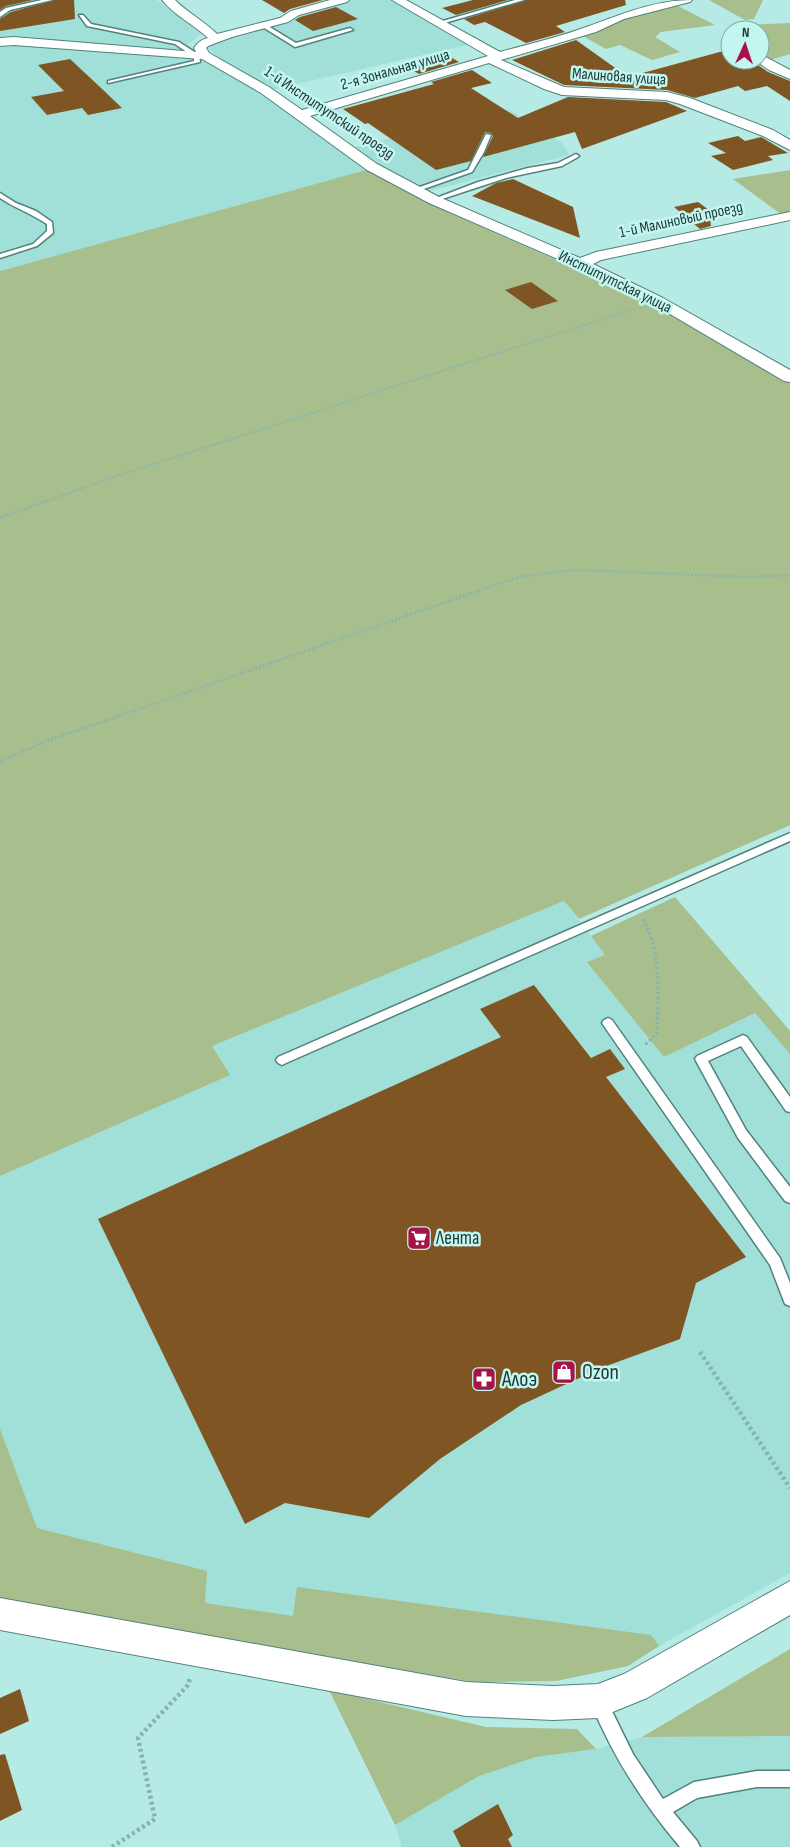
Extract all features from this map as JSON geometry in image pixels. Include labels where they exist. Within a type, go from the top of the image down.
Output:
[{"type":"street","points":[[168,0],[186,17],[201,25],[215,38]]},
{"type":"street","points":[[0,42],[14,41],[201,55],[200,48],[204,43],[215,38],[284,20],[295,13],[343,0]]},
{"type":"street","name":"Малиновая улица","points":[[398,0],[439,23],[494,58],[548,86],[562,91],[667,96],[685,101],[776,136],[790,146]]},
{"type":"street","name":"2-я Зональная улица","points":[[300,115],[592,29],[620,17],[686,0]]},
{"type":"street","name":"1-й Институтский проезд","points":[[201,55],[266,90],[372,166],[434,200]]},
{"type":"street","points":[[770,65],[790,75]]},
{"type":"street","points":[[776,136],[790,133]]},
{"type":"street","name":"Институтская улица","points":[[434,200],[581,264],[658,301],[790,377]]},
{"type":"street","name":"1-й Малиновый проезд","points":[[581,264],[596,256],[790,216]]},
{"type":"street","points":[[0,1614],[466,1699],[553,1703],[598,1701],[635,1686],[790,1597]]},
{"type":"lane","points":[[0,15],[8,9],[50,0]]},
{"type":"lane","points":[[439,23],[521,0]]},
{"type":"lane","points":[[81,16],[88,25],[177,43],[201,55],[197,62],[110,82]]},
{"type":"lane","points":[[263,25],[295,46],[350,30]]},
{"type":"lane","points":[[416,190],[470,171],[488,135]]},
{"type":"lane","points":[[434,200],[475,185],[529,170],[568,162],[576,156]]},
{"type":"lane","points":[[0,195],[14,204],[34,212],[50,224],[51,232],[35,245],[0,256]]},
{"type":"lane","points":[[282,1060],[790,837]]},
{"type":"lane","points":[[608,1023],[775,1262],[790,1300]]},
{"type":"lane","points":[[790,1106],[743,1040],[700,1060],[742,1134],[790,1197]]},
{"type":"lane","points":[[598,1701],[608,1726],[660,1811],[691,1847]]},
{"type":"lane","points":[[660,1811],[694,1790],[757,1780],[790,1779]]},
{"type":"path","points":[[0,518],[124,474],[658,301]]},
{"type":"path","points":[[0,762],[41,743],[518,577],[575,570],[749,577],[790,575]]},
{"type":"path","points":[[632,1058],[657,1033],[657,961],[647,925],[634,906]]},
{"type":"path","points":[[700,1352],[790,1488]]},
{"type":"path","points":[[112,1847],[155,1819],[138,1738],[188,1685],[201,1650]]},
{"type":"shaded area","points":[[0,0],[157,0],[201,34],[188,44],[206,61],[258,90],[366,170],[0,271]]},
{"type":"shaded area","points":[[349,0],[392,0],[471,44],[271,90],[217,57],[208,48],[212,43]]},
{"type":"shaded area","points":[[508,109],[561,142],[569,155],[426,192],[376,165],[351,148]]},
{"type":"shaded area","points":[[675,897],[790,1031],[790,1573],[659,1646],[628,1666],[556,1681],[473,1682],[0,1564],[0,1132],[564,901],[591,936]]},
{"type":"shaded area","points":[[790,1736],[790,1847],[402,1847],[395,1825],[479,1776],[536,1757],[596,1749],[642,1737]]},
{"type":"green space","points":[[709,0],[763,0],[754,19],[745,20]]},
{"type":"green space","points":[[676,5],[715,25],[661,32],[655,37],[680,52],[652,60],[620,45],[606,49],[581,35],[623,19]]},
{"type":"green space","points":[[790,23],[790,54],[770,60],[770,24]]},
{"type":"green space","points":[[366,170],[428,203],[662,307],[790,383],[790,825],[579,919],[564,901],[212,1046],[230,1075],[0,1176],[0,271]]},
{"type":"green space","points":[[790,170],[790,214],[782,215],[733,179]]},
{"type":"green space","points":[[675,897],[790,1031],[790,1054],[755,1013],[664,1057],[587,962],[605,955],[591,936]]},
{"type":"green space","points":[[0,1429],[37,1528],[207,1571],[205,1603],[293,1616],[297,1587],[651,1635],[659,1646],[628,1666],[556,1681],[473,1682],[0,1600]]},
{"type":"green space","points":[[790,1649],[790,1736],[642,1737]]},
{"type":"green space","points":[[329,1690],[486,1727],[577,1729],[596,1749],[536,1757],[479,1776],[395,1825]]},
{"type":"building","points":[[0,0],[33,0],[6,6],[0,10]]},
{"type":"building","points":[[54,0],[74,0],[75,19],[0,31],[0,19],[11,12]]},
{"type":"building","points":[[262,0],[323,0],[290,9],[284,13]]},
{"type":"building","points":[[473,0],[508,0],[456,15],[442,8]]},
{"type":"building","points":[[526,0],[625,0],[626,5],[556,26],[565,32],[526,43],[485,22],[474,25],[464,19]]},
{"type":"building","points":[[336,7],[358,19],[313,31],[295,20],[300,17]]},
{"type":"building","points":[[576,40],[628,77],[720,52],[720,70],[765,70],[790,81],[790,101],[767,86],[745,91],[738,86],[695,98],[667,90],[564,85],[512,60]]},
{"type":"building","points":[[447,55],[459,62],[419,74],[404,65]]},
{"type":"building","points":[[70,59],[122,108],[88,115],[82,108],[47,115],[31,97],[64,91],[38,65]]},
{"type":"building","points":[[472,70],[492,83],[471,88],[518,118],[568,97],[666,102],[687,111],[582,149],[575,132],[483,157],[493,136],[491,133],[485,132],[471,161],[436,170],[368,123],[365,124],[343,109],[434,84],[431,82]]},
{"type":"building","points":[[738,136],[745,141],[761,137],[788,153],[768,156],[773,160],[733,170],[711,156],[726,153],[708,143]]},
{"type":"building","points":[[513,179],[573,207],[580,238],[472,196],[496,183]]},
{"type":"building","points":[[698,202],[709,210],[711,226],[700,229],[674,207]]},
{"type":"building","points":[[531,282],[558,301],[532,309],[505,290]]},
{"type":"building","name":"Лента","points":[[534,985],[591,1058],[610,1049],[625,1069],[606,1077],[746,1257],[696,1283],[680,1339],[601,1368],[521,1405],[440,1459],[369,1518],[285,1503],[245,1524],[98,1219],[501,1037],[480,1009]]},
{"type":"building","points":[[20,1689],[29,1721],[0,1734],[0,1698]]},
{"type":"building","points":[[5,1754],[22,1810],[0,1821],[0,1755]]},
{"type":"building","points":[[498,1804],[513,1835],[508,1839],[512,1847],[461,1847],[453,1831]]},
{"type":"place","name":"Лента","points":[[419,1238]]},
{"type":"place","name":"Ozon","points":[[564,1372]]},
{"type":"place","name":"Алоэ","points":[[484,1379]]}]
